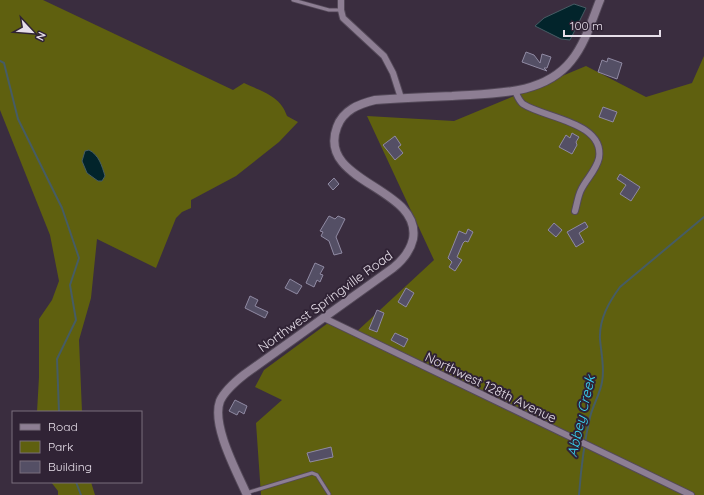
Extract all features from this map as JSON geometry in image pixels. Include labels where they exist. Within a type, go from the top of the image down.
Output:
[{"type":"street","points":[[341,0],[341,10],[344,18],[350,26],[379,51],[389,65],[401,98]]},
{"type":"street","name":"Northwest Springville Road","points":[[247,494],[218,423],[220,400],[238,380],[393,268],[408,254],[412,244],[414,229],[409,217],[401,206],[347,167],[336,152],[335,143],[337,126],[349,110],[367,102],[401,98],[515,91],[541,84],[556,75],[568,64],[581,44],[600,0]]},
{"type":"street","points":[[515,91],[523,104],[588,131],[597,146],[599,160],[580,193],[575,211]]},
{"type":"street","name":"Northwest 128th Avenue","points":[[324,318],[691,495]]},
{"type":"lane","points":[[293,0],[329,10],[341,10]]},
{"type":"lane","points":[[247,494],[312,473],[317,475],[329,494]]},
{"type":"green space","points":[[0,0],[43,0],[233,90],[244,83],[270,95],[280,104],[287,116],[298,122],[279,142],[236,176],[191,200],[191,208],[182,212],[176,218],[156,268],[97,239],[91,298],[79,340],[82,411],[37,411],[39,377],[39,319],[52,300],[59,281],[50,235],[0,110]]},
{"type":"green space","points":[[704,56],[704,495],[261,495],[256,423],[282,400],[255,387],[264,370],[328,323],[353,335],[434,260],[367,116],[454,121],[586,66],[646,97],[692,83]]},
{"type":"green space","points":[[52,483],[91,483],[95,495],[58,495],[58,491]]},
{"type":"shaded area","points":[[574,4],[586,8],[570,40],[561,39],[535,26],[544,18]]},
{"type":"shaded area","points":[[89,150],[98,158],[101,165],[105,176],[102,181],[98,181],[87,173],[82,161],[85,151]]},
{"type":"building","points":[[526,52],[534,55],[540,63],[542,54],[551,57],[547,68],[544,68],[547,71],[522,62]]},
{"type":"building","points":[[608,58],[622,63],[617,79],[598,72],[602,60],[607,62]]},
{"type":"building","points":[[603,107],[617,112],[613,122],[599,117]]},
{"type":"building","points":[[572,133],[579,137],[572,154],[559,147],[566,135],[570,138]]},
{"type":"building","points":[[395,136],[401,145],[398,147],[403,153],[395,160],[383,145]]},
{"type":"building","points":[[620,174],[640,187],[631,201],[620,194],[626,185],[617,179]]},
{"type":"building","points":[[334,178],[339,184],[333,190],[328,184]]},
{"type":"building","points":[[329,216],[335,219],[338,216],[345,219],[336,237],[342,253],[334,255],[329,241],[321,236],[323,232],[320,231]]},
{"type":"building","points":[[585,222],[588,227],[579,233],[584,242],[576,247],[567,232]]},
{"type":"building","points":[[554,223],[562,230],[556,237],[548,230]]},
{"type":"building","points":[[468,229],[473,232],[468,242],[465,241],[463,243],[457,257],[462,260],[455,271],[449,267],[452,262],[448,258],[459,231],[466,234]]},
{"type":"building","points":[[315,263],[324,267],[320,274],[323,275],[320,282],[317,280],[314,287],[306,283]]},
{"type":"building","points":[[290,279],[302,286],[297,294],[285,288]]},
{"type":"building","points":[[406,288],[414,293],[406,307],[398,302]]},
{"type":"building","points":[[250,296],[258,300],[255,306],[268,312],[265,318],[245,308]]},
{"type":"building","points":[[377,310],[384,313],[377,332],[369,329]]},
{"type":"building","points":[[395,333],[408,339],[404,347],[391,340]]},
{"type":"building","points":[[235,400],[247,406],[244,414],[239,411],[237,415],[229,411]]},
{"type":"building","points":[[331,447],[333,457],[310,462],[307,453]]},
{"type":"waterway","points":[[0,61],[4,63],[18,119],[62,208],[79,258],[70,285],[76,320],[57,359],[59,411]]},
{"type":"waterway","name":"Abbey Creek","points":[[579,495],[588,427],[603,377],[600,332],[606,311],[620,287],[704,217]]},
{"type":"waterway","points":[[76,483],[81,495]]}]
